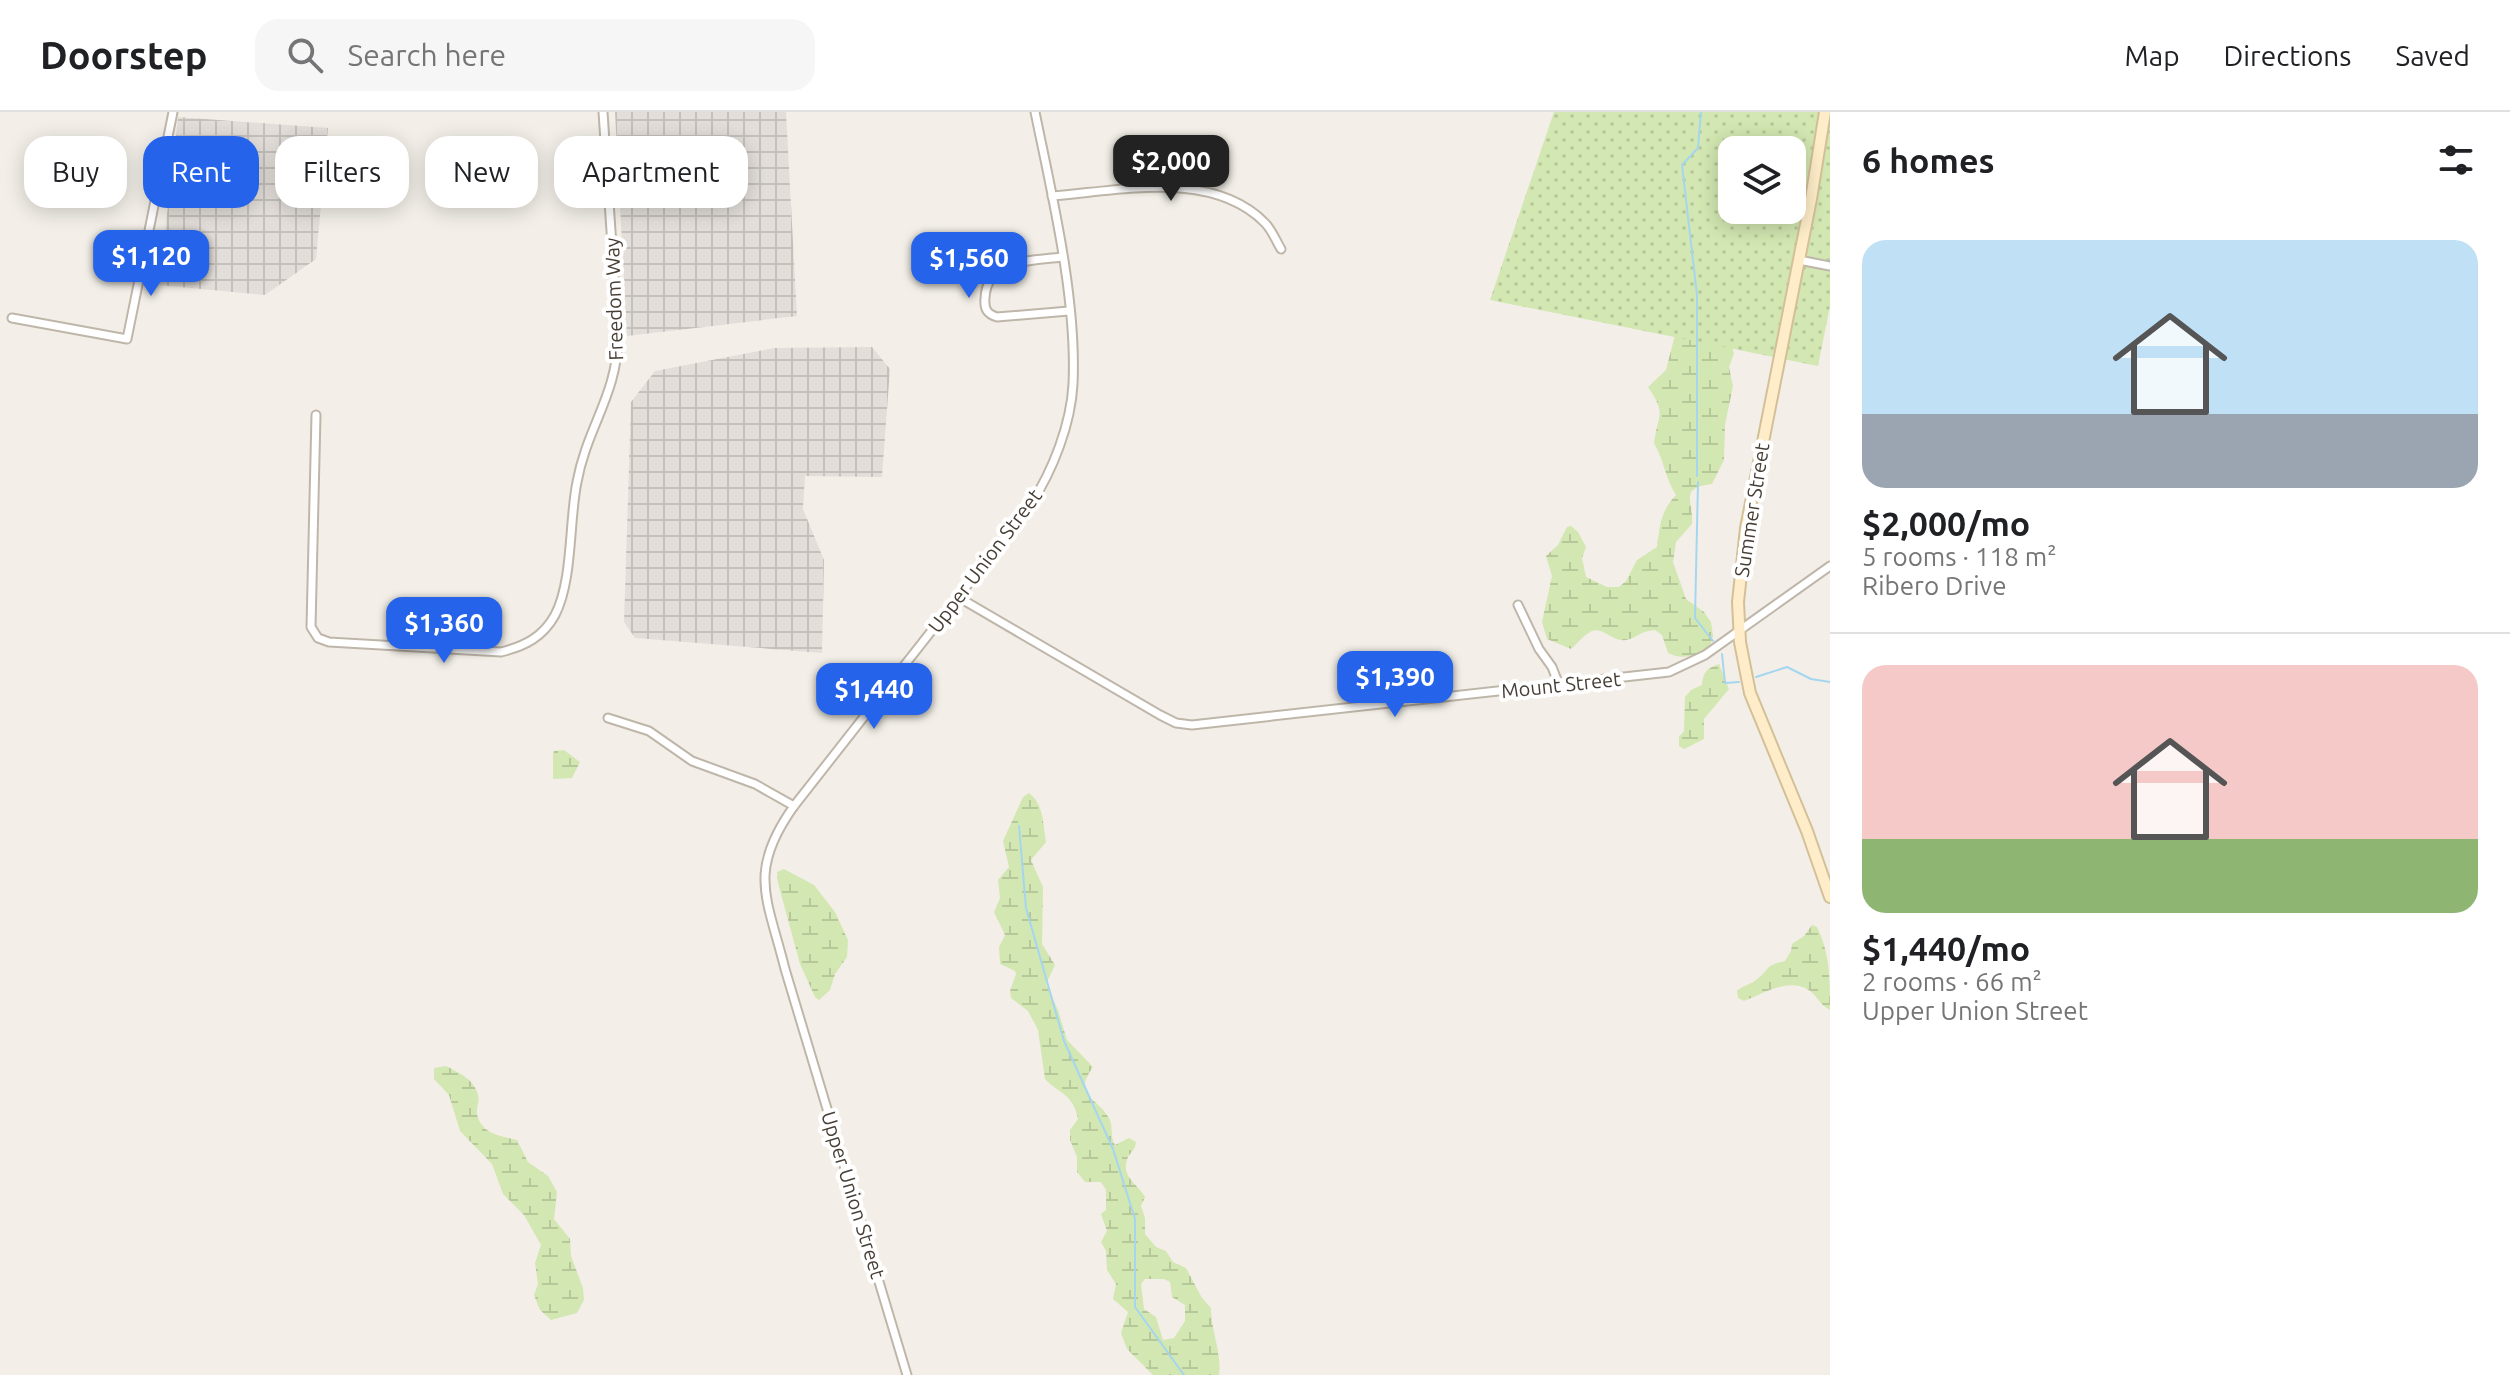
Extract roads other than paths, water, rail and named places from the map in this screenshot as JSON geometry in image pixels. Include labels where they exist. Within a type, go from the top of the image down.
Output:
[{"type":"main road","name":"Summer Street","points":[[1825,112],[1746,528],[1738,602],[1750,693],[1807,831],[1830,897]]},
{"type":"street","points":[[12,318],[127,339],[173,112]]},
{"type":"street","name":"Freedom Way","points":[[316,415],[311,627],[314,633],[329,642],[501,652],[520,647],[537,637],[561,602],[577,481],[616,370],[618,335],[603,112]]},
{"type":"street","name":"Upper Union Street","points":[[907,1375],[837,1146],[764,888],[767,851],[776,831],[794,806],[1024,515],[1048,473],[1066,421],[1073,387],[1069,311],[1062,257],[1035,112]]},
{"type":"street","points":[[1052,196],[1175,187],[1207,191],[1242,206],[1266,224],[1281,249]]},
{"type":"street","points":[[1062,257],[1004,266],[995,271],[986,288],[985,307],[997,317],[1069,311]]},
{"type":"street","points":[[1799,260],[1830,266]]},
{"type":"street","name":"Mount Street","points":[[958,597],[1160,715],[1176,723],[1192,725],[1669,672],[1692,662],[1830,566]]},
{"type":"street","points":[[1518,605],[1559,685]]},
{"type":"street","points":[[608,718],[649,731],[692,761],[755,784],[794,806]]},
{"type":"waterway","points":[[1697,476],[1697,295],[1682,165],[1698,148],[1701,112]]},
{"type":"waterway","points":[[1698,482],[1695,618],[1713,641]]},
{"type":"waterway","points":[[1722,654],[1725,683],[1739,682]]},
{"type":"waterway","points":[[1756,677],[1787,667],[1811,679],[1830,682]]},
{"type":"waterway","points":[[1019,826],[1026,908],[1064,1041],[1113,1149],[1135,1219],[1135,1307],[1184,1375]]}]
